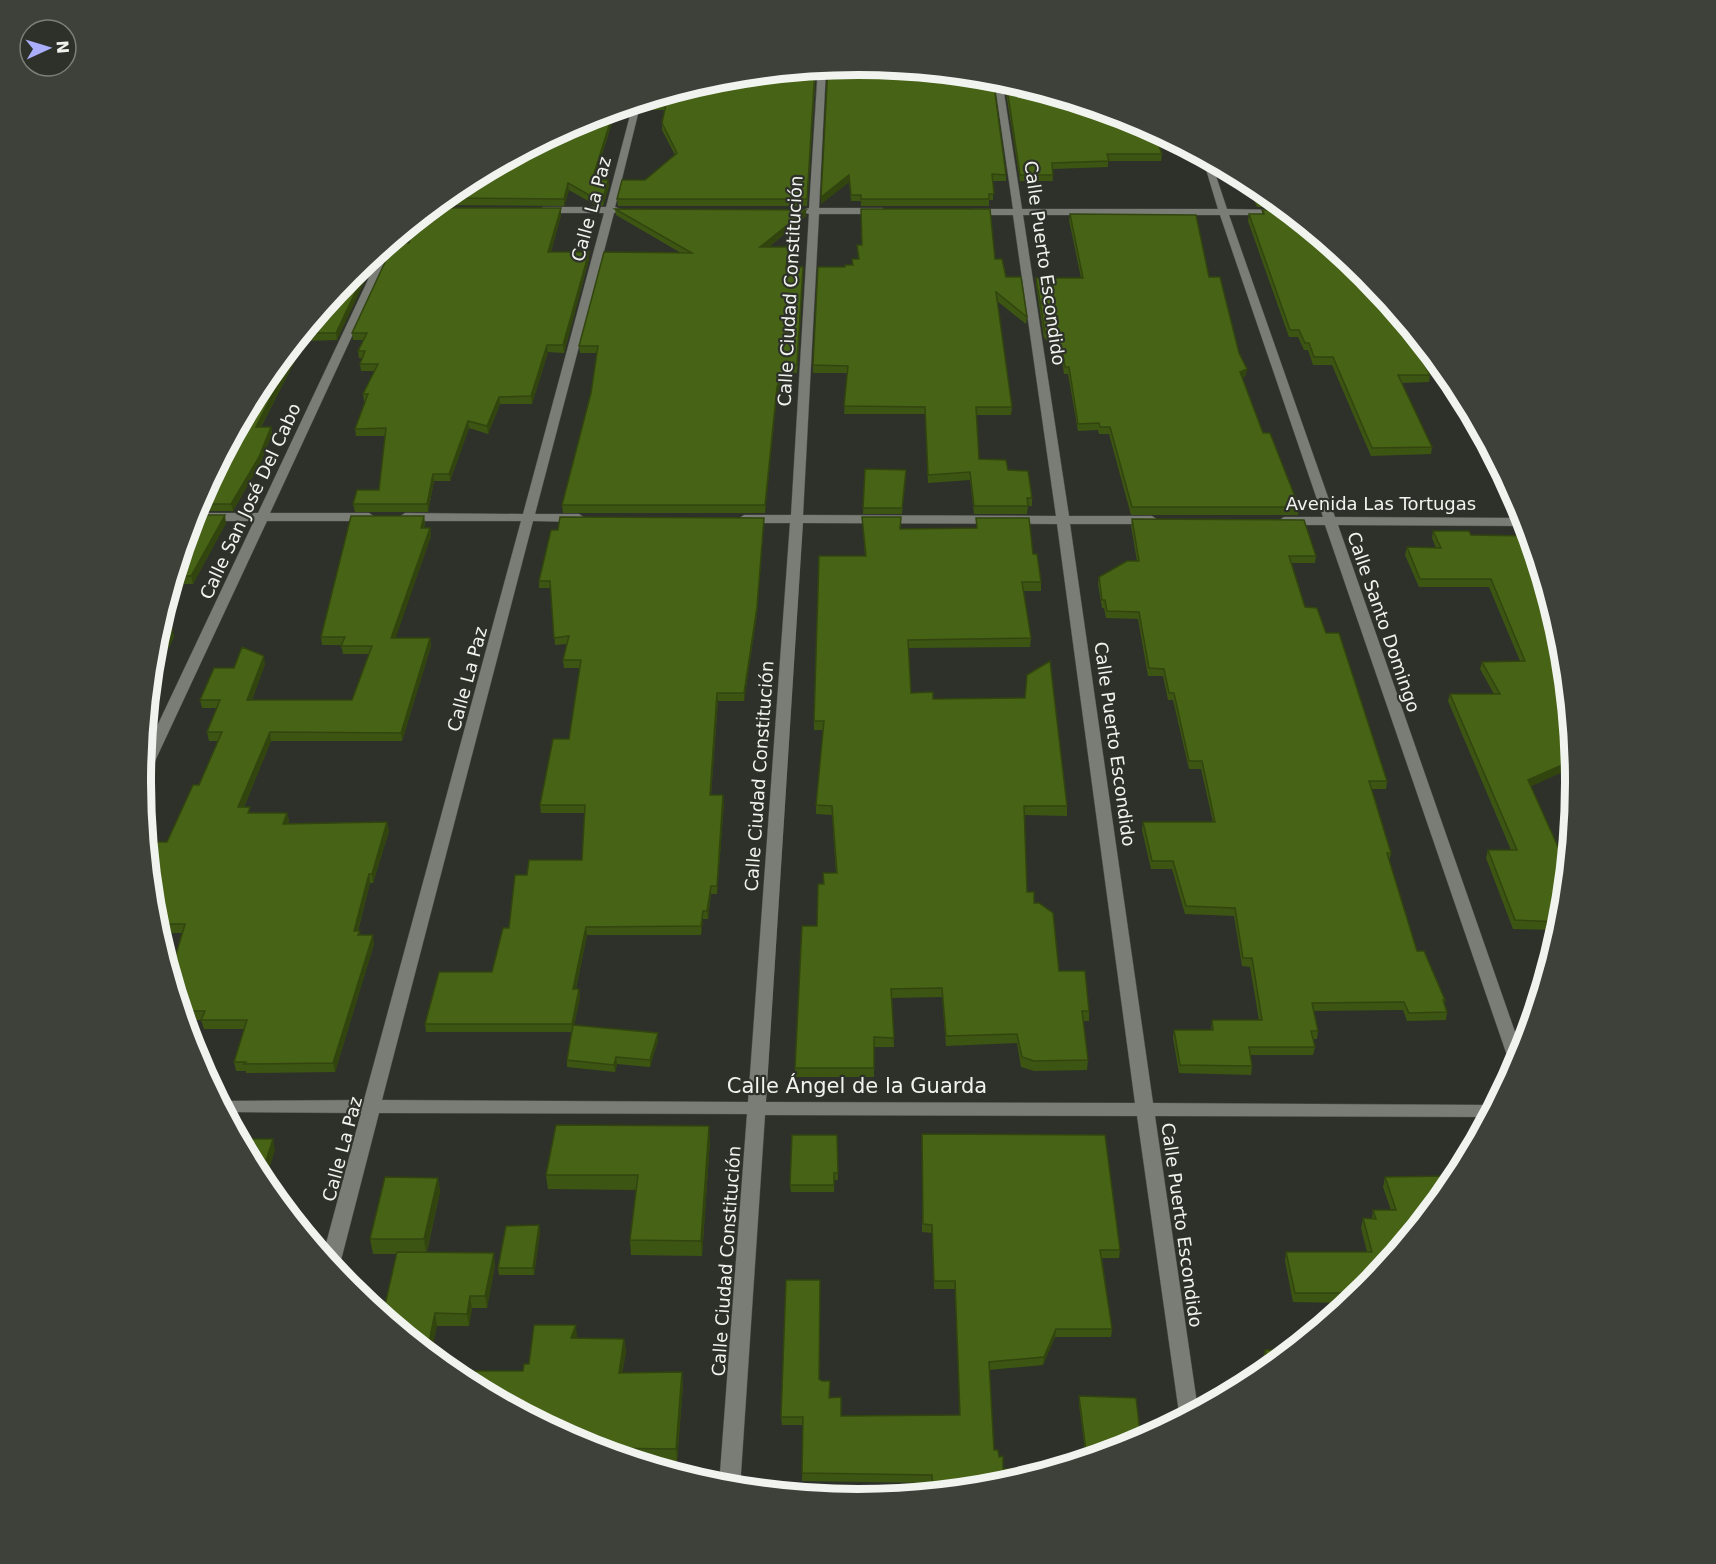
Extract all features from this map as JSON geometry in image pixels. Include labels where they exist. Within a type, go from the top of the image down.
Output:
[{"type":"street","name":"Calle Ciudad Constitución","points":[[731,1477],[796,519],[822,77]]},
{"type":"street","name":"Calle Puerto Escondido","points":[[1000,90],[1147,1110],[1187,1407]]},
{"type":"street","name":"Calle La Paz","points":[[332,1255],[636,112]]},
{"type":"street","name":"Calle Santo Domingo","points":[[1209,168],[1512,1049]]},
{"type":"street","points":[[537,210],[632,210]]},
{"type":"street","points":[[791,211],[897,211]]},
{"type":"street","points":[[957,212],[1277,213]]},
{"type":"street","name":"Calle San José Del Cabo","points":[[152,752],[384,257]]},
{"type":"street","points":[[203,517],[598,518]]},
{"type":"street","points":[[726,519],[1168,520]]},
{"type":"street","name":"Avenida Las Tortugas","points":[[1272,521],[1515,522]]},
{"type":"street","name":"Calle Ángel de la Guarda","points":[[230,1106],[1483,1111]]},
{"type":"building","points":[[827,76],[904,77],[950,81],[994,89],[1006,175],[992,174],[994,194],[989,194],[989,199],[861,199],[861,195],[851,195],[849,175],[821,197]]},
{"type":"building","points":[[815,77],[807,199],[617,199],[622,180],[645,180],[677,153],[662,123],[666,104],[659,104],[720,89],[766,81]]},
{"type":"building","points":[[1008,92],[1041,99],[1129,129],[1157,142],[1162,154],[1107,154],[1109,161],[1052,163],[1053,175],[1020,175]]},
{"type":"building","points":[[611,120],[592,180],[608,180],[603,199],[596,199],[568,183],[564,199],[459,198],[545,148]]},
{"type":"building","points":[[446,208],[561,208],[548,252],[589,252],[563,345],[547,345],[531,396],[499,397],[487,426],[468,421],[449,474],[433,474],[427,504],[353,504],[357,490],[379,490],[386,428],[355,429],[368,394],[363,394],[378,364],[360,364],[365,351],[358,351],[367,333],[352,333],[390,252],[401,243],[409,243],[413,233]]},
{"type":"building","points":[[615,209],[806,210],[760,247],[789,247],[786,267],[803,267],[797,365],[786,365],[777,387],[765,505],[562,505],[591,393],[598,346],[579,346],[604,252],[692,253]]},
{"type":"building","points":[[861,209],[990,209],[995,259],[1002,259],[1006,277],[1021,277],[1027,317],[996,292],[1012,407],[976,407],[979,459],[1006,460],[1008,470],[1028,471],[1032,498],[1027,498],[1028,506],[974,506],[970,472],[928,475],[925,407],[844,406],[848,366],[813,365],[818,267],[845,267],[845,265],[853,265],[852,259],[859,259],[857,245],[862,245]]},
{"type":"building","points":[[1262,210],[1273,210],[1324,250],[1390,316],[1416,348],[1430,375],[1398,375],[1432,447],[1372,448],[1333,357],[1314,357],[1309,343],[1305,343],[1299,330],[1290,330],[1249,214],[1264,214]]},
{"type":"building","points":[[1070,214],[1196,215],[1209,277],[1220,277],[1239,353],[1247,369],[1240,372],[1263,433],[1270,433],[1299,507],[1132,507],[1110,427],[1100,427],[1099,423],[1078,424],[1069,367],[1065,367],[1061,345],[1045,332],[1036,278],[1083,278]]},
{"type":"building","points":[[362,278],[336,333],[312,333]]},
{"type":"building","points":[[286,367],[256,427],[271,427],[259,457],[231,504],[208,504],[246,428]]},
{"type":"building","points":[[865,469],[906,470],[902,508],[863,508]]},
{"type":"building","points":[[204,515],[225,515],[191,576],[182,576]]},
{"type":"building","points":[[351,516],[424,516],[421,528],[430,528],[391,638],[430,638],[401,733],[270,732],[238,807],[250,807],[248,813],[287,813],[283,824],[387,822],[372,874],[369,874],[354,931],[360,931],[358,935],[373,935],[333,1063],[244,1064],[246,1062],[234,1062],[247,1020],[201,1020],[205,1011],[190,1011],[174,961],[185,924],[166,924],[154,842],[167,842],[193,785],[199,785],[222,732],[207,732],[220,700],[200,700],[214,668],[234,668],[242,647],[264,656],[247,700],[352,700],[372,646],[341,646],[345,637],[321,637]]},
{"type":"building","points":[[560,517],[764,518],[757,607],[744,693],[717,693],[710,795],[723,795],[717,886],[711,886],[707,911],[703,911],[701,926],[586,927],[573,989],[579,989],[572,1024],[425,1024],[439,972],[492,972],[503,928],[509,928],[515,875],[527,875],[529,860],[582,860],[585,805],[540,805],[553,739],[569,739],[581,660],[563,660],[569,636],[554,638],[550,581],[539,581],[551,530],[558,530]]},
{"type":"building","points":[[862,517],[901,517],[900,529],[977,528],[976,518],[1029,518],[1033,554],[1037,554],[1041,582],[1022,582],[1031,638],[908,640],[911,693],[933,692],[933,699],[1025,698],[1027,675],[1050,661],[1067,806],[1024,806],[1027,892],[1034,892],[1034,903],[1039,903],[1053,913],[1059,971],[1085,971],[1089,1011],[1082,1011],[1088,1060],[1034,1061],[1022,1057],[1017,1034],[946,1036],[942,988],[891,989],[894,1038],[874,1037],[874,1068],[795,1068],[802,926],[817,926],[818,884],[824,884],[823,873],[837,873],[832,806],[816,805],[824,721],[814,721],[819,556],[866,556]]},
{"type":"building","points":[[1132,519],[1304,520],[1316,556],[1289,556],[1305,607],[1317,608],[1326,633],[1339,633],[1387,781],[1369,781],[1391,853],[1387,853],[1417,951],[1424,951],[1445,1000],[1443,1000],[1447,1012],[1409,1013],[1404,1002],[1312,1003],[1318,1031],[1311,1031],[1315,1047],[1249,1047],[1252,1066],[1180,1065],[1174,1030],[1213,1030],[1212,1020],[1262,1020],[1252,958],[1243,958],[1235,908],[1186,906],[1173,861],[1152,861],[1143,822],[1215,822],[1202,761],[1189,761],[1174,693],[1169,693],[1164,669],[1149,668],[1139,612],[1107,611],[1105,600],[1102,600],[1099,577],[1127,561],[1139,561]]},
{"type":"building","points":[[1433,531],[1469,531],[1471,535],[1520,536],[1541,599],[1559,690],[1564,764],[1528,780],[1561,853],[1551,922],[1515,920],[1488,850],[1517,850],[1450,694],[1500,694],[1482,662],[1525,661],[1491,579],[1420,579],[1407,547],[1441,548]]},
{"type":"building","points":[[573,1025],[658,1033],[650,1060],[616,1057],[614,1065],[567,1060]]},
{"type":"building","points":[[556,1125],[709,1126],[701,1241],[630,1240],[638,1175],[546,1175]]},
{"type":"building","points":[[922,1134],[1105,1135],[1120,1250],[1100,1250],[1112,1329],[1056,1329],[1044,1357],[989,1362],[994,1450],[998,1450],[999,1457],[1003,1456],[1003,1469],[1025,1469],[933,1485],[932,1475],[802,1473],[803,1417],[781,1417],[786,1280],[820,1280],[819,1379],[830,1381],[829,1398],[841,1397],[841,1416],[960,1415],[955,1281],[934,1281],[932,1225],[923,1224]]},
{"type":"building","points":[[792,1135],[837,1135],[838,1173],[834,1173],[834,1185],[790,1185]]},
{"type":"building","points":[[248,1139],[273,1139],[264,1166]]},
{"type":"building","points":[[1445,1176],[1390,1248],[1344,1295],[1343,1293],[1295,1293],[1286,1252],[1372,1252],[1363,1218],[1376,1219],[1373,1210],[1396,1210],[1385,1177]]},
{"type":"building","points":[[385,1177],[438,1178],[424,1239],[370,1239]]},
{"type":"building","points":[[539,1225],[533,1268],[498,1268],[506,1226]]},
{"type":"building","points":[[397,1252],[494,1253],[485,1296],[470,1296],[467,1314],[435,1313],[429,1344],[382,1305],[385,1305]]},
{"type":"building","points":[[534,1325],[576,1325],[571,1338],[624,1339],[619,1373],[682,1372],[676,1449],[624,1448],[587,1435],[545,1416],[467,1371],[523,1371],[524,1364],[529,1364]]},
{"type":"building","points":[[1279,1349],[1267,1358],[1265,1350]]},
{"type":"building","points":[[1079,1396],[1136,1398],[1140,1430],[1086,1451]]}]
